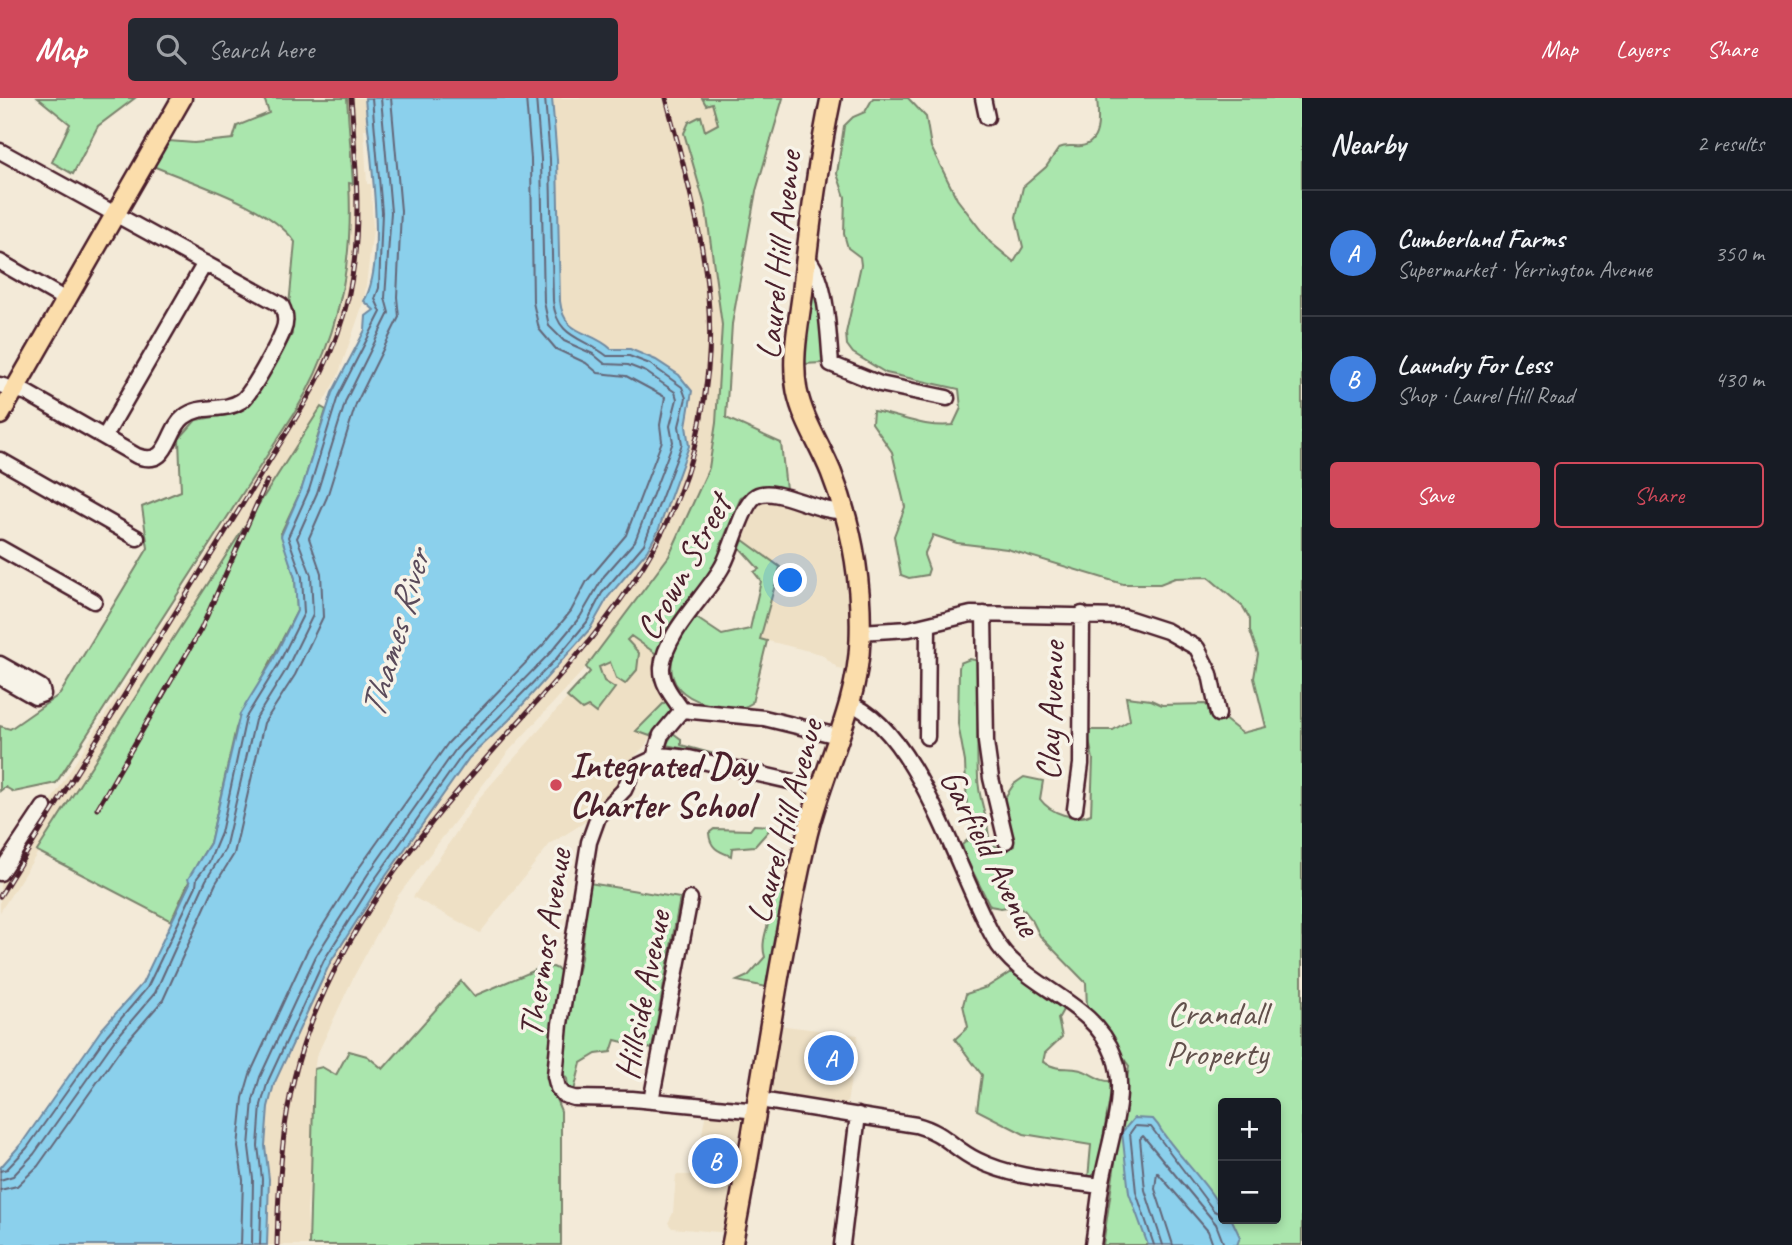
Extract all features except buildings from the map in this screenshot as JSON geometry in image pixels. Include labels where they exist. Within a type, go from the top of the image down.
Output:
[{"type":"highway","name":"Laurel Hill Avenue","points":[[732,1245],[759,1106],[779,970],[807,833],[858,666],[858,580],[844,511],[797,389],[796,348],[806,257],[831,98]]},
{"type":"main road","points":[[0,415],[7,388],[66,299],[182,98]]},
{"type":"street","points":[[982,98],[987,117]]},
{"type":"street","points":[[0,151],[281,305],[285,313],[283,331],[243,400],[226,408],[205,408],[186,415],[179,421],[164,452],[156,458],[137,456],[27,394],[7,388]]},
{"type":"street","points":[[806,257],[815,266],[827,315],[831,364],[880,384],[947,398]]},
{"type":"street","points":[[0,262],[66,299]]},
{"type":"street","points":[[105,436],[205,263]]},
{"type":"street","points":[[0,460],[137,538]]},
{"type":"street","name":"Crown Street","points":[[682,710],[664,682],[665,657],[681,627],[722,567],[751,501],[765,493],[827,510],[844,511]]},
{"type":"street","points":[[0,548],[94,601]]},
{"type":"street","points":[[860,632],[909,629],[968,614],[1082,614],[1130,619],[1167,631],[1194,645],[1210,674],[1217,714]]},
{"type":"street","points":[[984,614],[987,756],[1006,841]]},
{"type":"street","name":"Clay Avenue","points":[[1075,809],[1081,764],[1082,614]]},
{"type":"street","points":[[927,737],[928,625]]},
{"type":"street","points":[[0,664],[41,687],[42,695],[35,697],[0,677]]},
{"type":"street","name":"Garfield Avenue","points":[[848,703],[861,709],[908,755],[997,943],[1036,981],[1083,1013],[1114,1055],[1119,1076],[1101,1186]]},
{"type":"street","points":[[820,788],[671,755],[654,758],[659,739],[682,710],[764,718],[838,736]]},
{"type":"street","name":"Thermos Avenue","points":[[654,758],[634,768],[624,790],[600,813],[592,831],[560,1024],[555,1076],[559,1090],[569,1097],[759,1106],[858,1115],[932,1129],[947,1137],[973,1158],[1007,1172],[1101,1186]]},
{"type":"street","points":[[0,873],[44,807]]},
{"type":"street","name":"Hillside Avenue","points":[[651,1101],[690,899]]},
{"type":"street","points":[[842,1245],[858,1115]]},
{"type":"street","points":[[1093,1245],[1101,1186]]},
{"type":"shaded area","points":[[347,98],[365,98],[367,184],[371,184],[373,230],[364,301],[338,376],[314,419],[0,912],[0,882],[299,407],[324,357],[341,304],[350,253],[349,183],[353,183]]},
{"type":"shaded area","points":[[552,98],[712,98],[718,124],[733,301],[719,476],[669,556],[591,662],[508,752],[397,897],[354,976],[316,1057],[311,1096],[313,1134],[307,1211],[309,1245],[267,1245],[269,1179],[265,1146],[268,1104],[274,1084],[330,963],[381,883],[469,758],[561,664],[593,626],[617,585],[647,551],[689,446],[686,426],[692,404],[686,381],[653,358],[630,349],[611,350],[601,340],[573,328],[563,318],[560,301],[557,159]]},
{"type":"shaded area","points":[[770,500],[829,518],[839,518],[848,558],[854,631],[847,671],[839,669],[821,654],[760,639],[780,567],[743,540],[755,506]]},
{"type":"shaded area","name":"Integrated Day Charter School","points":[[630,636],[655,653],[654,679],[666,702],[636,731],[650,736],[645,746],[620,772],[621,783],[613,794],[598,806],[590,819],[550,844],[480,933],[413,897],[480,797],[593,669],[612,661]]},
{"type":"shaded area","points":[[777,1025],[858,1035],[844,1122],[766,1109]]},
{"type":"shaded area","points":[[706,1111],[751,1116],[730,1233],[672,1228],[668,1223],[673,1213],[676,1175],[695,1175]]},
{"type":"green space","points":[[38,98],[135,98],[98,126],[73,174],[52,162],[70,124]]},
{"type":"green space","points":[[264,98],[347,98],[353,184],[349,183],[349,244],[340,302],[322,358],[295,412],[56,783],[14,792],[5,787],[0,791],[0,726],[10,729],[60,694],[148,548],[142,507],[181,491],[179,439],[196,420],[233,414],[248,406],[292,334],[289,306],[295,242],[268,217],[250,206],[153,166],[169,141],[194,143],[233,139],[237,126],[269,113]]},
{"type":"green space","points":[[702,98],[783,98],[756,191],[732,324],[726,418],[781,443],[786,489],[762,487],[741,497],[719,550],[724,555],[663,652],[674,709],[650,736],[636,731],[666,701],[654,679],[655,653],[631,636],[627,640],[639,653],[637,670],[625,684],[616,678],[610,662],[599,667],[604,681],[615,688],[596,713],[588,707],[582,710],[567,697],[590,672],[586,667],[669,556],[709,468],[716,423],[722,325],[706,209],[684,133],[689,122],[701,116],[705,131],[718,124],[712,103],[706,105]]},
{"type":"green space","name":"Crandall Property","points":[[873,98],[908,98],[926,117],[931,147],[957,199],[990,242],[1014,262],[1023,247],[1016,217],[1023,187],[1046,167],[1059,148],[1081,146],[1093,139],[1098,127],[1097,98],[1302,98],[1302,1245],[1103,1245],[1129,1066],[1087,1008],[1086,983],[1040,936],[1024,910],[1013,906],[990,906],[966,858],[962,845],[975,833],[967,810],[965,762],[958,724],[960,663],[970,659],[979,661],[978,785],[989,841],[1004,852],[1014,846],[1004,799],[1014,784],[1024,777],[1043,781],[1040,799],[1056,812],[1078,817],[1091,814],[1093,759],[1088,736],[1090,730],[1113,730],[1130,720],[1126,697],[1151,700],[1162,705],[1205,704],[1242,733],[1266,727],[1254,678],[1258,654],[1250,631],[1250,619],[1243,607],[1208,577],[1175,578],[1160,584],[1123,584],[1007,549],[957,543],[933,535],[924,555],[929,569],[927,575],[909,578],[901,575],[894,536],[905,507],[892,452],[872,423],[873,411],[922,423],[953,425],[961,408],[959,389],[886,373],[853,353],[847,345],[846,333],[861,265],[860,257],[848,248],[844,234],[845,197],[837,174],[844,126],[853,117],[865,112]]},
{"type":"green space","points":[[812,268],[824,336],[822,363],[803,364]]},
{"type":"green space","points":[[321,407],[326,410],[302,488],[281,533],[295,578],[297,611],[236,728],[210,843],[197,864],[171,921],[37,851]]},
{"type":"green space","points":[[743,540],[780,567],[760,639],[767,641],[752,703],[729,708],[696,700],[683,692],[675,682],[672,659],[695,617],[722,635],[750,629],[761,581],[754,572],[759,569],[740,548]]},
{"type":"green space","points":[[673,733],[681,739],[681,745],[732,759],[666,745]]},
{"type":"green space","points":[[754,825],[773,826],[755,846],[732,848],[731,856],[713,846],[711,842],[709,833],[714,829],[750,830]]},
{"type":"green space","points":[[769,882],[791,887],[771,988],[737,981],[748,976],[765,957],[764,939],[773,900]]},
{"type":"green space","points":[[589,883],[680,898],[652,1049],[615,1040],[611,1052],[596,1054],[581,1063],[574,1091],[568,1087],[567,1079],[559,1069],[567,1011],[581,958]]},
{"type":"green space","points":[[553,967],[566,973],[548,1080],[561,1111],[561,1245],[309,1245],[314,1069],[322,1067],[336,1075],[349,1051],[367,1056],[383,1069],[461,981],[474,996],[538,969]]},
{"type":"green space","points":[[1011,972],[1064,1008],[1058,1019],[1062,1037],[1045,1053],[1043,1062],[1059,1068],[1081,1070],[1113,1081],[1097,1172],[1088,1179],[1091,1145],[1024,1134],[977,1110],[982,1075],[955,1039],[968,1027],[963,1005],[966,994],[987,987]]},
{"type":"water","name":"Thames River","points":[[365,98],[552,98],[557,159],[562,313],[572,327],[611,349],[630,349],[656,360],[679,375],[692,391],[686,426],[689,446],[658,531],[647,551],[608,597],[590,629],[509,720],[469,758],[381,883],[330,963],[274,1084],[268,1107],[265,1146],[269,1179],[267,1245],[0,1245],[0,1168],[22,1143],[101,1030],[142,984],[190,883],[188,879],[210,843],[240,714],[272,662],[297,611],[295,578],[281,536],[302,488],[332,393],[365,330],[366,316],[374,310],[364,301],[371,283],[376,232]]},
{"type":"water","points":[[1134,1118],[1153,1119],[1215,1198],[1218,1204],[1218,1224],[1234,1224],[1240,1237],[1237,1245],[1148,1245],[1129,1193],[1122,1132]]},
{"type":"railway","points":[[0,896],[302,408],[323,368],[339,331],[355,258],[357,221],[351,98]]},
{"type":"railway","points":[[277,1245],[279,1183],[291,1094],[307,1035],[333,973],[370,908],[435,818],[563,672],[631,585],[659,539],[681,488],[698,432],[708,369],[710,334],[705,266],[699,232],[666,98]]},
{"type":"railway","points":[[97,809],[201,629],[267,481]]},
{"type":"place","name":"Integrated Day Charter School","points":[[556,785]]},
{"type":"place","name":"Cumberland Farms","points":[[831,1058]]},
{"type":"place","name":"Laundry For Less","points":[[715,1161]]}]
